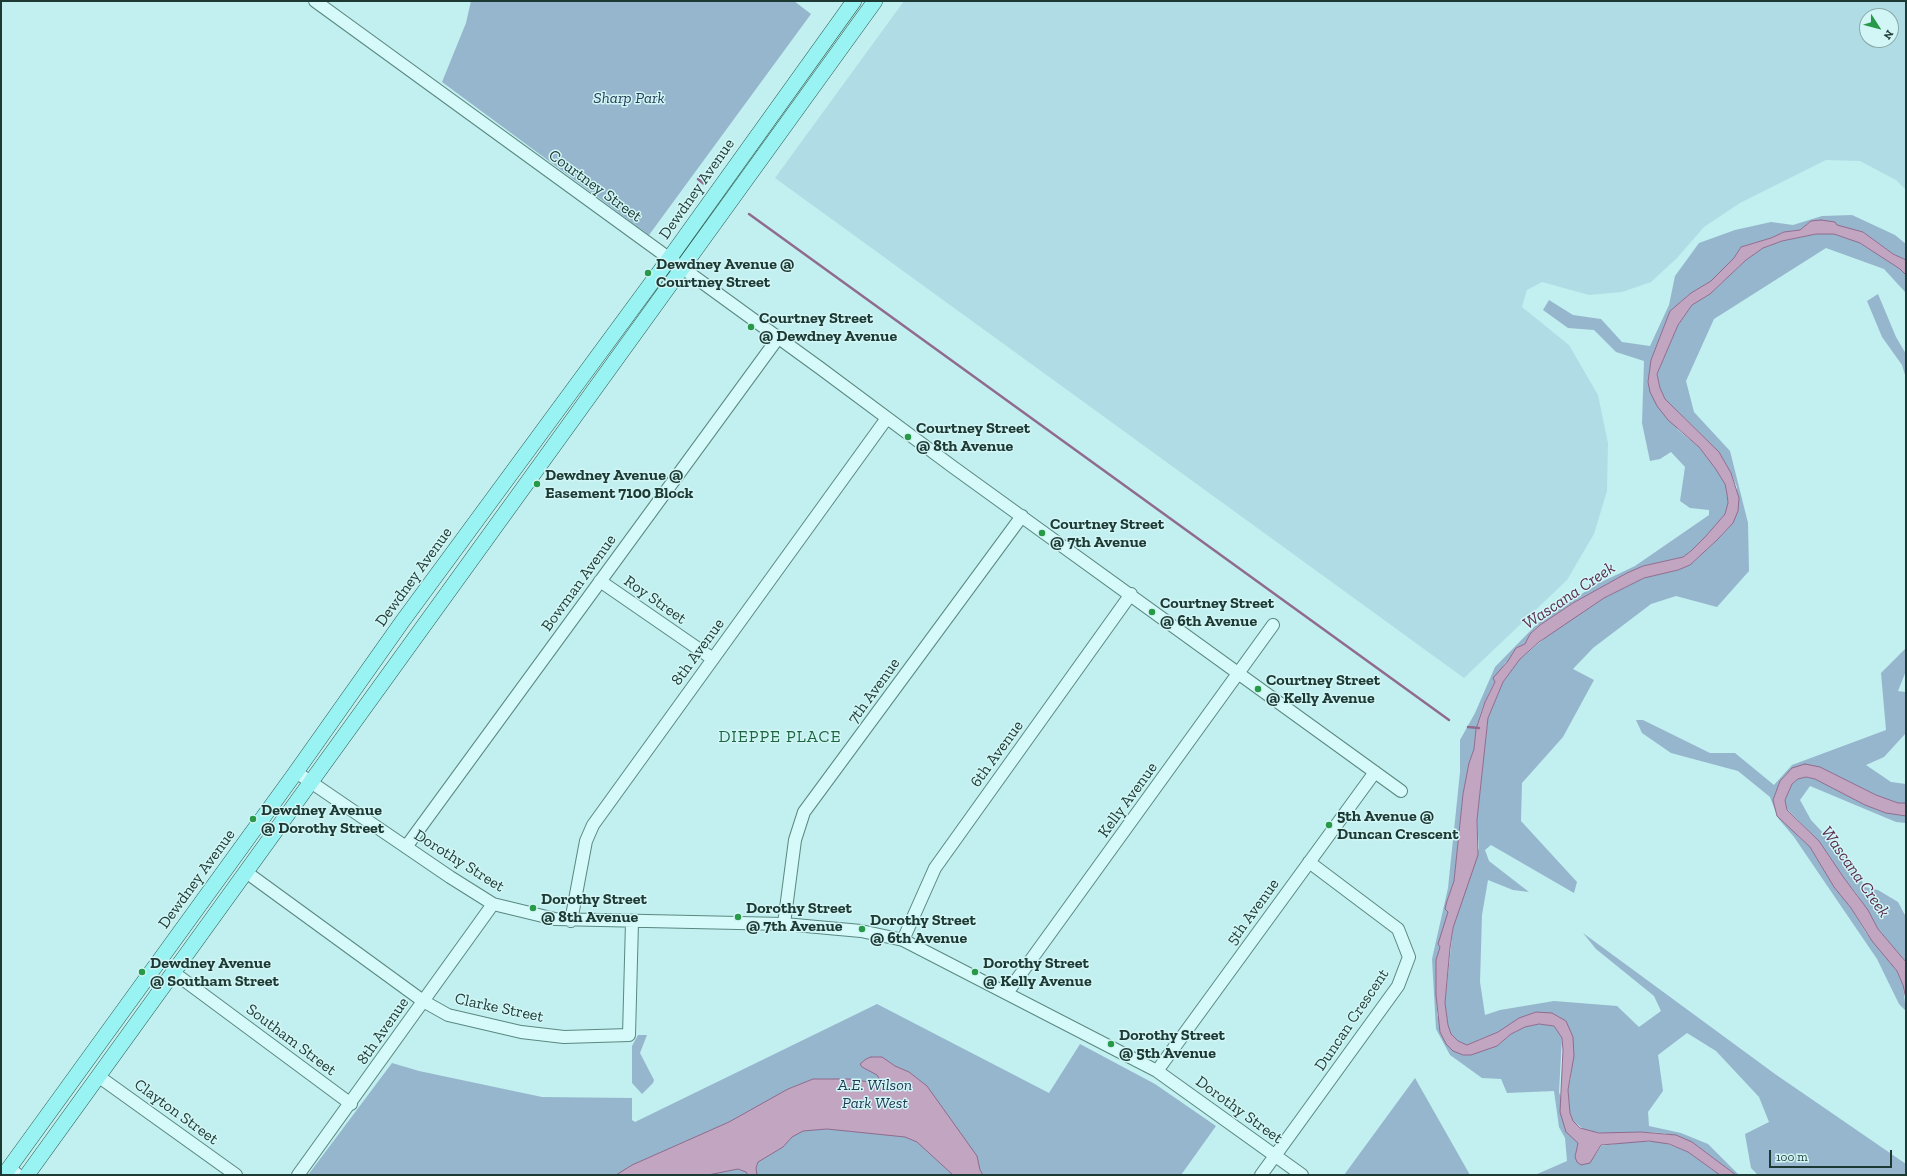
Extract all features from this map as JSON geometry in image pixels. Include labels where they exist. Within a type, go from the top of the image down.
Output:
[{"type":"main road","name":"Dewdney Avenue","points":[[10,1173],[402,622],[669,260],[854,1]]},
{"type":"main road","points":[[27,1175],[875,1]]},
{"type":"street","name":"Courtney Street","points":[[315,1],[669,260],[1401,791]]},
{"type":"street","name":"Bowman Avenue","points":[[406,847],[778,338]]},
{"type":"street","name":"8th Avenue","points":[[571,921],[586,841],[593,825],[887,418]]},
{"type":"street","name":"7th Avenue","points":[[784,924],[795,840],[804,812],[1022,516]]},
{"type":"street","name":"Roy Street","points":[[600,582],[712,659]]},
{"type":"street","name":"6th Avenue","points":[[903,940],[935,868],[1131,594]]},
{"type":"street","name":"Kelly Avenue","points":[[1007,993],[1273,625]]},
{"type":"street","name":"Dorothy Street","points":[[296,772],[493,904],[555,919],[571,921],[784,924],[861,931],[903,940],[1157,1071],[1302,1175]]},
{"type":"street","name":"5th Avenue","points":[[1157,1071],[1375,772]]},
{"type":"street","name":"Duncan Crescent","points":[[1261,1175],[1398,986],[1409,957],[1398,929],[1309,862]]},
{"type":"street","name":"Clarke Street","points":[[246,872],[423,1001],[448,1015],[521,1032],[564,1037],[629,1035],[632,922]]},
{"type":"street","name":"8th Avenue","points":[[298,1175],[351,1104],[493,904]]},
{"type":"street","name":"Southam Street","points":[[173,972],[351,1104]]},
{"type":"street","name":"Clayton Street","points":[[98,1076],[236,1175]]},
{"type":"shaded area","points":[[904,1],[1906,1],[1906,190],[1896,180],[1860,161],[1826,160],[1740,203],[1704,227],[1677,258],[1651,282],[1622,292],[1589,295],[1542,282],[1527,290],[1522,307],[1569,345],[1598,395],[1608,443],[1607,491],[1594,534],[1567,580],[1464,678],[775,178]]},
{"type":"shaded area","points":[[1821,220],[1835,222],[1837,225],[1863,232],[1893,254],[1906,260],[1906,275],[1900,269],[1860,243],[1834,234],[1816,234],[1782,241],[1763,248],[1746,260],[1710,294],[1692,305],[1678,325],[1657,374],[1660,388],[1665,399],[1719,452],[1731,473],[1739,498],[1738,511],[1733,523],[1690,565],[1678,570],[1644,578],[1604,598],[1539,642],[1520,659],[1503,682],[1488,718],[1477,820],[1478,855],[1453,928],[1450,948],[1445,1003],[1448,1025],[1451,1034],[1458,1041],[1467,1045],[1498,1032],[1519,1018],[1536,1012],[1552,1013],[1566,1021],[1573,1037],[1574,1056],[1568,1090],[1570,1113],[1573,1121],[1580,1128],[1599,1133],[1641,1132],[1676,1135],[1692,1142],[1736,1175],[1720,1175],[1688,1152],[1669,1144],[1649,1141],[1601,1145],[1590,1163],[1581,1165],[1577,1162],[1575,1157],[1578,1143],[1566,1132],[1560,1112],[1563,1050],[1562,1038],[1554,1026],[1539,1024],[1525,1027],[1511,1034],[1497,1046],[1471,1055],[1463,1055],[1453,1051],[1446,1044],[1440,1032],[1436,995],[1436,960],[1440,947],[1438,944],[1448,912],[1445,909],[1454,881],[1463,794],[1469,763],[1474,749],[1476,729],[1485,702],[1495,682],[1493,678],[1508,661],[1516,648],[1525,644],[1530,634],[1540,625],[1573,603],[1627,573],[1643,566],[1683,557],[1706,536],[1725,514],[1728,503],[1725,484],[1699,447],[1668,420],[1657,406],[1650,392],[1648,382],[1651,360],[1670,311],[1691,293],[1711,281],[1734,258],[1741,247],[1771,238],[1784,232],[1800,230],[1811,221]]},
{"type":"shaded area","points":[[1805,764],[1820,767],[1876,795],[1898,803],[1906,803],[1906,816],[1886,813],[1865,805],[1815,779],[1806,777],[1798,779],[1792,784],[1785,800],[1787,810],[1819,841],[1868,910],[1878,929],[1906,962],[1906,999],[1903,985],[1897,971],[1872,941],[1851,908],[1834,887],[1810,847],[1777,816],[1773,800],[1780,781],[1792,768]]},
{"type":"shaded area","points":[[871,1057],[882,1057],[895,1066],[909,1072],[927,1086],[977,1156],[980,1170],[983,1175],[953,1175],[917,1142],[905,1137],[827,1129],[803,1131],[792,1137],[783,1147],[758,1162],[756,1168],[757,1175],[748,1175],[746,1172],[738,1169],[708,1175],[616,1175],[632,1165],[729,1122],[788,1089],[813,1079],[849,1079],[876,1083],[880,1080],[877,1075],[862,1067],[860,1064]]},
{"type":"green space","name":"Sharp Park","points":[[471,1],[794,1],[811,14],[649,235],[442,82],[466,23]]},
{"type":"green space","points":[[1852,215],[1895,235],[1906,244],[1906,260],[1893,254],[1863,232],[1811,221],[1800,230],[1784,232],[1771,238],[1741,247],[1734,258],[1711,281],[1691,293],[1670,311],[1651,360],[1648,382],[1678,430],[1699,447],[1725,484],[1728,503],[1725,514],[1706,536],[1683,557],[1643,566],[1627,573],[1573,603],[1540,625],[1530,634],[1525,644],[1516,648],[1508,661],[1505,663],[1481,712],[1476,729],[1474,749],[1469,763],[1463,794],[1454,881],[1447,901],[1448,912],[1438,958],[1436,961],[1437,1014],[1446,1044],[1497,1046],[1511,1034],[1525,1027],[1539,1024],[1554,1026],[1562,1038],[1559,1092],[1573,1138],[1578,1143],[1575,1157],[1596,1154],[1601,1146],[1635,1141],[1662,1142],[1688,1152],[1720,1175],[1535,1175],[1567,1161],[1565,1138],[1559,1127],[1554,1091],[1507,1093],[1501,1079],[1482,1078],[1450,1055],[1436,1029],[1432,959],[1448,888],[1460,772],[1460,740],[1475,713],[1495,667],[1537,624],[1595,585],[1635,566],[1709,515],[1709,510],[1690,508],[1680,501],[1685,467],[1671,452],[1660,459],[1650,461],[1642,423],[1644,361],[1616,352],[1594,330],[1568,328],[1543,310],[1549,300],[1573,315],[1601,319],[1622,342],[1650,346],[1669,305],[1675,276],[1699,243],[1735,230],[1771,222],[1793,225],[1822,216]]},
{"type":"green space","points":[[1816,234],[1834,234],[1860,243],[1900,269],[1906,275],[1906,293],[1884,269],[1826,248],[1714,319],[1686,381],[1694,412],[1730,451],[1748,523],[1749,571],[1717,607],[1676,596],[1651,604],[1593,648],[1573,669],[1594,680],[1563,737],[1522,783],[1521,821],[1577,882],[1574,893],[1491,845],[1485,850],[1489,861],[1529,892],[1513,890],[1488,880],[1482,915],[1480,982],[1485,1015],[1500,1010],[1554,1001],[1617,1006],[1639,1027],[1661,1011],[1654,996],[1596,949],[1583,933],[1775,1074],[1906,1164],[1906,1175],[1758,1175],[1751,1168],[1745,1134],[1769,1122],[1759,1097],[1716,1051],[1687,1033],[1658,1055],[1663,1091],[1648,1112],[1649,1126],[1681,1133],[1708,1144],[1739,1175],[1736,1175],[1692,1142],[1664,1133],[1641,1132],[1610,1134],[1586,1131],[1573,1121],[1570,1113],[1568,1090],[1571,1077],[1573,1037],[1536,1012],[1520,1018],[1498,1032],[1467,1045],[1458,1041],[1451,1034],[1448,1025],[1445,1003],[1453,928],[1479,848],[1477,820],[1488,718],[1503,682],[1520,659],[1557,628],[1604,598],[1644,578],[1678,570],[1690,565],[1733,523],[1737,487],[1731,473],[1719,452],[1665,399],[1660,388],[1657,374],[1678,325],[1692,305],[1710,294],[1746,260],[1763,248],[1782,241]]},
{"type":"green space","points":[[1878,294],[1896,337],[1906,354],[1906,378],[1902,365],[1882,337],[1867,301]]},
{"type":"green space","points":[[1906,648],[1906,671],[1898,691],[1906,692],[1906,733],[1884,757],[1866,765],[1891,782],[1906,784],[1906,803],[1898,803],[1876,795],[1820,767],[1792,768],[1780,781],[1773,800],[1777,814],[1770,797],[1738,771],[1671,753],[1642,733],[1636,720],[1643,720],[1710,753],[1735,753],[1774,785],[1792,765],[1886,730],[1881,673]]},
{"type":"green space","points":[[1806,777],[1815,779],[1865,805],[1886,813],[1906,816],[1906,823],[1896,822],[1810,786],[1800,800],[1811,820],[1854,866],[1865,887],[1878,890],[1898,902],[1906,917],[1906,962],[1878,929],[1858,896],[1819,841],[1787,809],[1785,800],[1792,784],[1798,779]]},
{"type":"green space","points":[[1777,816],[1810,847],[1834,887],[1851,908],[1866,933],[1897,971],[1903,985],[1906,1011],[1899,1004],[1877,959],[1794,837]]},
{"type":"green space","name":"A.E. Wilson Park West","points":[[877,1004],[1049,1093],[1080,1044],[1155,1084],[1216,1126],[1181,1175],[308,1175],[392,1063],[419,1071],[542,1097],[632,1098],[632,1120],[635,1122]]},
{"type":"green space","points":[[638,1035],[647,1035],[640,1053],[654,1080],[642,1094],[632,1083],[632,1046]]},
{"type":"green space","points":[[1415,1078],[1470,1175],[1344,1175]]},
{"type":"waterway","points":[[698,179],[704,184]]},
{"type":"waterway","points":[[749,214],[1449,720]]},
{"type":"waterway","points":[[1468,727],[1479,728]]},
{"type":"place","name":"Dewdney Avenue @ Courtney Street","points":[[648,273]]},
{"type":"place","name":"Courtney Street @ Dewdney Avenue","points":[[751,327]]},
{"type":"place","name":"Courtney Street @ 8th Avenue","points":[[908,437]]},
{"type":"place","name":"Dewdney Avenue @ Easement 7100 Block","points":[[537,484]]},
{"type":"place","name":"Courtney Street @ 7th Avenue","points":[[1042,533]]},
{"type":"place","name":"Courtney Street @ 6th Avenue","points":[[1152,612]]},
{"type":"place","name":"Courtney Street @ Kelly Avenue","points":[[1258,689]]},
{"type":"place","name":"Dewdney Avenue @ Dorothy Street","points":[[253,819]]},
{"type":"place","name":"5th Avenue @ Duncan Crescent","points":[[1329,825]]},
{"type":"place","name":"Dorothy Street @ 8th Avenue","points":[[533,908]]},
{"type":"place","name":"Dorothy Street @ 7th Avenue","points":[[738,917]]},
{"type":"place","name":"Dorothy Street @ 6th Avenue","points":[[862,929]]},
{"type":"place","name":"Dewdney Avenue @ Southam Street","points":[[142,972]]},
{"type":"place","name":"Dorothy Street @ Kelly Avenue","points":[[975,972]]},
{"type":"place","name":"Dorothy Street @ 5th Avenue","points":[[1111,1044]]},
{"type":"district","name":"DIEPPE PLACE","points":[[780,737]]},
{"type":"water label","name":"Wascana Creek","points":[[1569,596]]},
{"type":"water label","name":"Wascana Creek","points":[[1855,872]]}]
